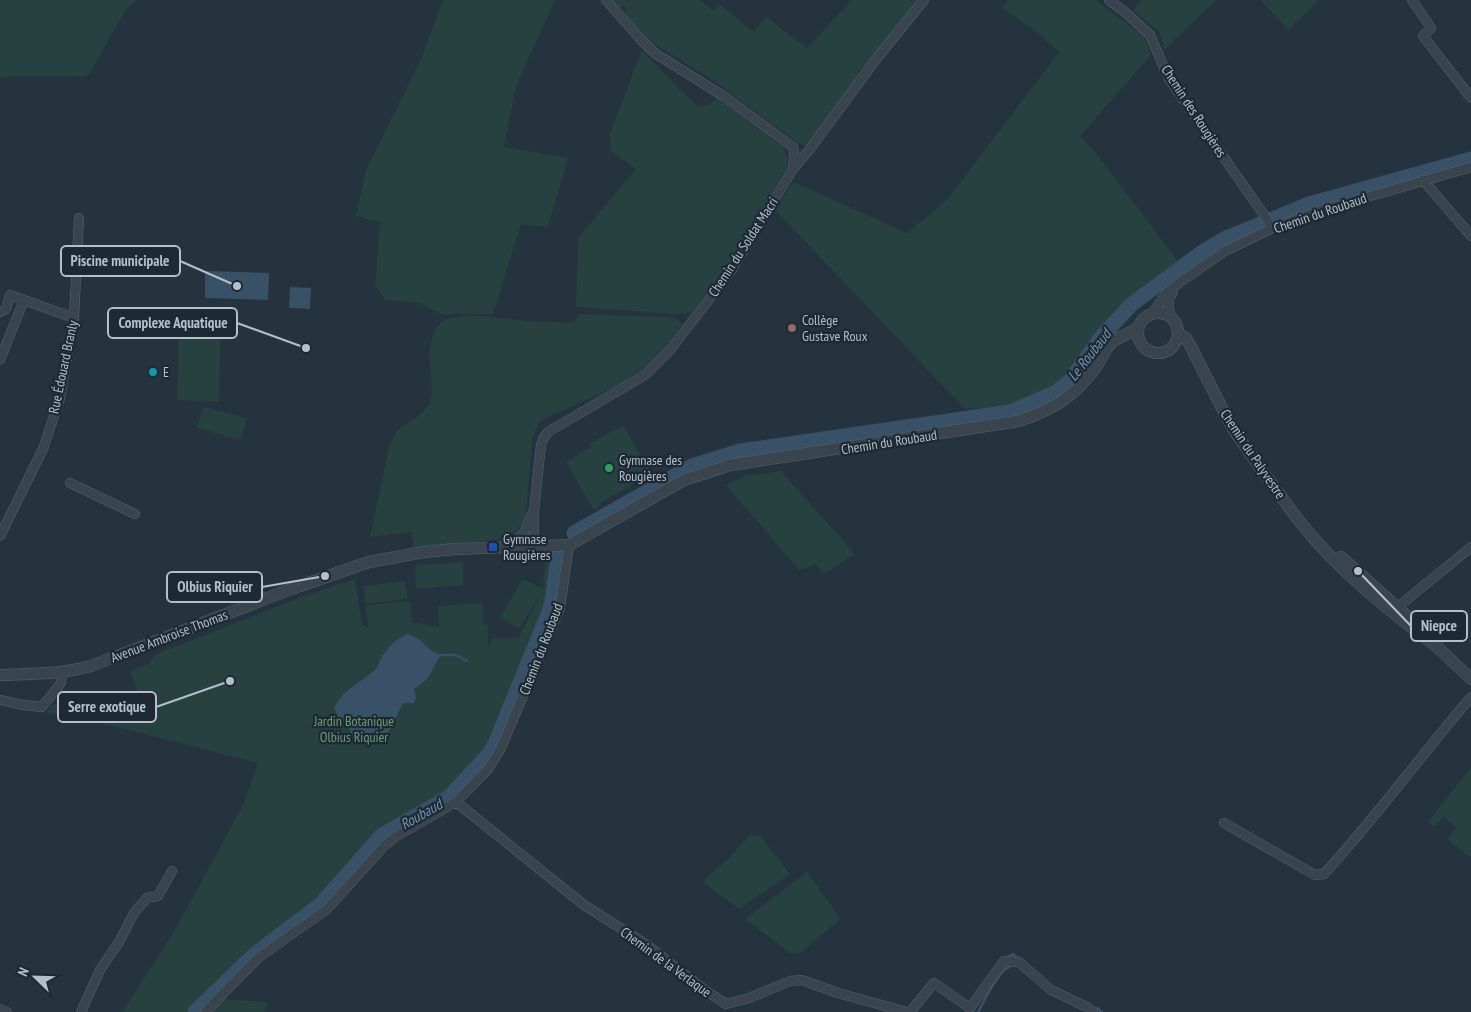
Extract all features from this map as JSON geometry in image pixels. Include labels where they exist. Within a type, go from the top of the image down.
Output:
[{"type":"street","points":[[606,0],[656,54],[725,97],[793,147],[793,169]]},
{"type":"street","points":[[793,169],[924,0]]},
{"type":"street","name":"Chemin des Rougières","points":[[1109,0],[1150,35],[1169,78],[1272,227]]},
{"type":"street","points":[[1412,0],[1431,28],[1423,36],[1471,98]]},
{"type":"street","name":"Chemin du Roubaud","points":[[1152,314],[1167,292],[1179,283],[1225,251],[1272,227],[1319,211],[1471,167]]},
{"type":"street","name":"Chemin du Soldat Macri","points":[[530,546],[541,445],[545,436],[563,423],[645,375],[659,363],[692,323],[731,270],[793,169]]},
{"type":"street","points":[[1423,180],[1471,236]]},
{"type":"street","name":"Rue Édouard Branly","points":[[0,536],[43,449],[60,398],[74,318],[79,218]]},
{"type":"street","name":"Chemin du Roubaud","points":[[1172,319],[1168,300],[1179,283]]},
{"type":"street","points":[[0,312],[6,309],[10,295],[74,318]]},
{"type":"street","points":[[0,360],[24,300]]},
{"type":"street","points":[[1152,314],[1162,314],[1172,319],[1176,324],[1178,333],[1176,341],[1170,349],[1162,353],[1155,353],[1144,348],[1138,336],[1139,326],[1144,318],[1152,314]]},
{"type":"street","name":"Chemin du Roubaud","points":[[1101,359],[1110,344],[1132,333],[1139,326]]},
{"type":"street","name":"Chemin du Palyvestre","points":[[1178,333],[1188,342],[1200,366]]},
{"type":"street","name":"Chemin du Roubaud","points":[[205,1012],[258,958],[328,909],[386,844],[456,802],[489,768],[502,748],[560,608],[569,545],[684,480],[730,466],[1019,421],[1058,405],[1077,389],[1113,347],[1132,342],[1144,348]]},
{"type":"street","name":"Chemin du Palyvestre","points":[[1170,349],[1182,350],[1194,356],[1238,435],[1300,522],[1314,538],[1358,571],[1395,609],[1471,679]]},
{"type":"street","points":[[70,483],[135,514]]},
{"type":"street","name":"Chemin du Soldat Macri","points":[[509,546],[524,532],[534,510]]},
{"type":"street","points":[[0,514],[8,519]]},
{"type":"street","points":[[524,532],[530,546]]},
{"type":"street","name":"Avenue Ambroise Thomas","points":[[0,675],[62,672],[91,666],[291,589],[369,562],[424,552],[509,546],[569,545]]},
{"type":"street","points":[[1395,609],[1471,547]]},
{"type":"street","points":[[0,700],[42,707],[61,683],[62,672]]},
{"type":"street","points":[[1224,823],[1315,876],[1324,874],[1352,843],[1471,697]]},
{"type":"street","name":"Chemin de la Verlaque","points":[[456,802],[584,905],[647,945],[706,991],[726,1004],[749,998],[790,981],[802,980],[838,993],[909,1012],[934,983],[970,1008],[1004,961],[1019,962],[1051,990],[1094,1012]]},
{"type":"street","points":[[81,1012],[100,970],[119,942],[134,913],[147,898],[158,896],[172,871]]},
{"type":"street","points":[[0,1009],[7,1012]]},
{"type":"green space","points":[[0,0],[137,0],[127,8],[89,74],[86,76],[0,77]]},
{"type":"green space","points":[[443,0],[555,0],[516,86],[504,147],[568,158],[548,227],[521,224],[493,314],[441,314],[419,303],[386,300],[375,287],[380,222],[356,216],[366,170],[422,57]]},
{"type":"green space","points":[[611,0],[700,0],[713,11],[720,4],[754,32],[766,17],[807,48],[852,0],[922,0],[809,145],[806,146],[800,144],[717,83],[642,36],[623,16],[627,9],[624,5],[618,9]]},
{"type":"green space","points":[[1009,0],[1096,0],[1144,37],[1151,55],[1080,136],[1095,152],[1178,261],[1125,303],[1098,336],[1069,377],[1053,388],[1009,407],[965,409],[775,210],[794,182],[907,233],[947,200],[1059,52],[1033,29],[1002,8]]},
{"type":"green space","points":[[1142,0],[1216,0],[1164,50],[1160,33],[1133,10]]},
{"type":"green space","points":[[1261,0],[1319,0],[1288,30]]},
{"type":"green space","points":[[642,50],[698,106],[709,105],[717,98],[783,147],[787,158],[787,167],[729,265],[691,313],[678,314],[576,307],[578,238],[636,169],[611,151],[610,133]]},
{"type":"green space","points":[[179,313],[221,314],[219,402],[177,400]]},
{"type":"green space","points":[[579,314],[669,317],[677,319],[682,325],[652,361],[626,380],[539,422],[532,440],[526,516],[520,527],[511,535],[503,539],[414,548],[411,532],[370,537],[389,447],[397,430],[420,415],[430,404],[432,388],[429,354],[432,337],[444,319],[470,315],[574,323]]},
{"type":"green space","points":[[203,407],[247,418],[241,440],[197,428]]},
{"type":"green space","name":"Gymnase des Rougières","points":[[623,425],[651,474],[600,503],[601,505],[594,510],[566,462],[591,447],[589,444]]},
{"type":"green space","points":[[781,471],[855,554],[824,574],[815,564],[799,570],[726,485],[745,476]]},
{"type":"green space","name":"Jardin Botanique Olbius Riquier","points":[[546,554],[554,554],[545,608],[488,746],[447,792],[384,829],[369,841],[317,901],[251,948],[187,1012],[122,1012],[175,930],[244,803],[258,763],[59,712],[59,714],[46,714],[52,705],[77,701],[87,702],[137,720],[140,697],[130,671],[149,663],[154,655],[299,598],[355,579],[362,625],[368,628],[366,605],[410,601],[412,622],[439,627],[438,606],[482,603],[484,625],[488,625],[488,647],[493,638],[518,638],[543,591],[519,629],[500,617],[523,579],[543,589]]},
{"type":"green space","points":[[463,562],[463,585],[416,589],[415,565]]},
{"type":"green space","points":[[405,581],[408,599],[365,604],[364,586]]},
{"type":"green space","points":[[1471,768],[1471,855],[1469,857],[1447,839],[1456,827],[1443,817],[1434,827],[1428,821]]},
{"type":"green space","points":[[760,835],[790,874],[739,909],[704,883],[707,877],[729,858],[749,836]]},
{"type":"green space","points":[[807,872],[841,919],[800,953],[790,953],[745,919]]},
{"type":"green space","points":[[224,999],[267,1002],[264,1012],[212,1012]]},
{"type":"water","points":[[205,271],[269,273],[268,300],[205,298]]},
{"type":"water","points":[[290,287],[311,288],[310,309],[289,308]]},
{"type":"water","points":[[407,634],[417,638],[432,651],[441,655],[429,677],[414,689],[416,697],[414,703],[404,703],[402,705],[387,735],[365,740],[353,739],[349,728],[342,721],[337,722],[335,719],[338,717],[334,708],[347,691],[374,671],[392,644]]},
{"type":"waterway","name":"Le Roubaud","points":[[574,533],[692,466],[740,451],[1010,412],[1055,393],[1069,382],[1102,336],[1132,304],[1201,253],[1224,239],[1309,204],[1471,159]]},
{"type":"waterway","name":"Roubaud","points":[[195,1012],[256,953],[320,905],[382,835],[449,797],[488,755],[495,744],[548,614],[552,602],[558,556]]},
{"type":"waterway","points":[[441,655],[456,655],[467,661]]},
{"type":"waterway","points":[[330,724],[336,720]]},
{"type":"waterway","points":[[1006,958],[1013,954],[1020,960]]},
{"type":"waterway","points":[[978,1012],[997,979],[1012,965]]},
{"type":"waterway","points":[[1097,1008],[1102,1012]]},
{"type":"place","name":"Piscine municipale","points":[[237,286]]},
{"type":"place","name":"Collège Gustave Roux","points":[[792,328]]},
{"type":"place","name":"Complexe Aquatique","points":[[306,348]]},
{"type":"place","name":"E","points":[[153,372]]},
{"type":"place","name":"Gymnase des Rougières","points":[[609,468]]},
{"type":"place","name":"Gymnase Rougières","points":[[493,547]]},
{"type":"place","name":"Niepce","points":[[1358,571]]},
{"type":"place","name":"Olbius Riquier","points":[[325,576]]},
{"type":"place","name":"Serre exotique","points":[[230,681]]}]
